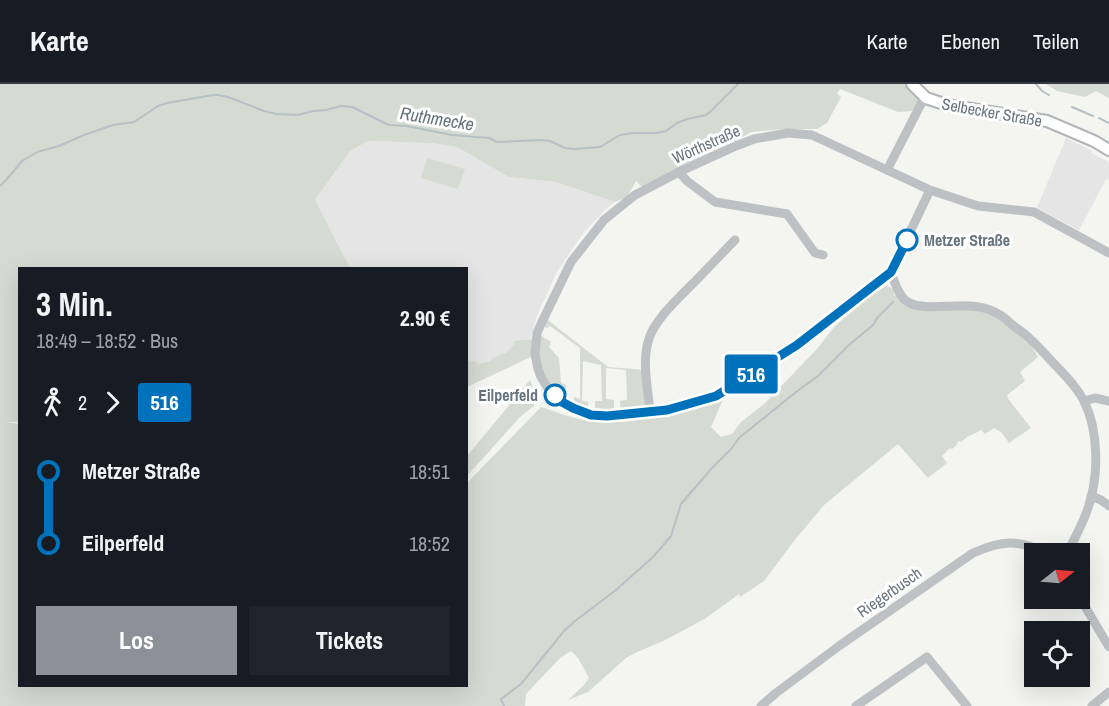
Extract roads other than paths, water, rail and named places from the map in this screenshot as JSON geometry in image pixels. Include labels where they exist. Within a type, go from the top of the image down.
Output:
[{"type":"main road","name":"Selbecker Straße","points":[[912,84],[926,98],[947,105],[1047,121],[1109,150]]},
{"type":"street","points":[[887,170],[926,98]]},
{"type":"street","name":"Wörthstraße","points":[[650,411],[607,416],[591,415],[559,399],[545,384],[538,369],[536,362],[537,333],[570,262],[604,220],[635,195],[679,172],[754,139],[788,133],[812,135],[930,190],[978,206],[1034,212],[1109,253]]},
{"type":"street","points":[[679,172],[714,202],[787,214],[815,253],[823,255]]},
{"type":"street","points":[[735,240],[679,298],[652,330],[647,342],[646,355],[646,383],[650,411],[667,410],[716,396],[797,345],[891,272],[930,190]]},
{"type":"street","points":[[1100,247],[1109,240]]},
{"type":"street","points":[[891,272],[904,299],[916,306],[969,305],[987,308],[1003,316],[1031,339],[1074,386],[1084,401],[1092,427],[1096,459],[1091,496],[1072,543]]},
{"type":"street","points":[[1084,401],[1095,398],[1109,401]]},
{"type":"street","points":[[1091,496],[1109,506]]},
{"type":"street","name":"Riegerbusch","points":[[761,706],[839,646],[973,552],[994,544],[1011,542],[1024,544]]},
{"type":"street","points":[[1087,609],[1109,647]]},
{"type":"street","points":[[856,706],[927,657],[967,706]]},
{"type":"street","points":[[1097,705],[1109,692]]},
{"type":"waterway","name":"Ruthmecke","points":[[0,186],[22,161],[37,152],[113,125],[134,122],[158,106],[167,103],[213,95],[228,97],[276,114],[298,115],[341,106],[352,107],[389,125],[489,138],[497,142],[550,141],[565,148],[574,149],[600,147],[620,135],[666,131],[677,123],[706,115],[738,84]]},
{"type":"waterway","points":[[1036,84],[1049,95]]},
{"type":"waterway","points":[[1072,107],[1093,116]]},
{"type":"waterway","points":[[1099,118],[1109,123]]},
{"type":"waterway","points":[[504,706],[501,699],[521,684],[564,631],[653,557],[671,536],[681,504],[739,438],[818,376],[873,325],[893,302]]},
{"type":"place","name":"Metzer Straße","points":[[907,240]]},
{"type":"place","name":"Eilperfeld","points":[[555,395]]}]
